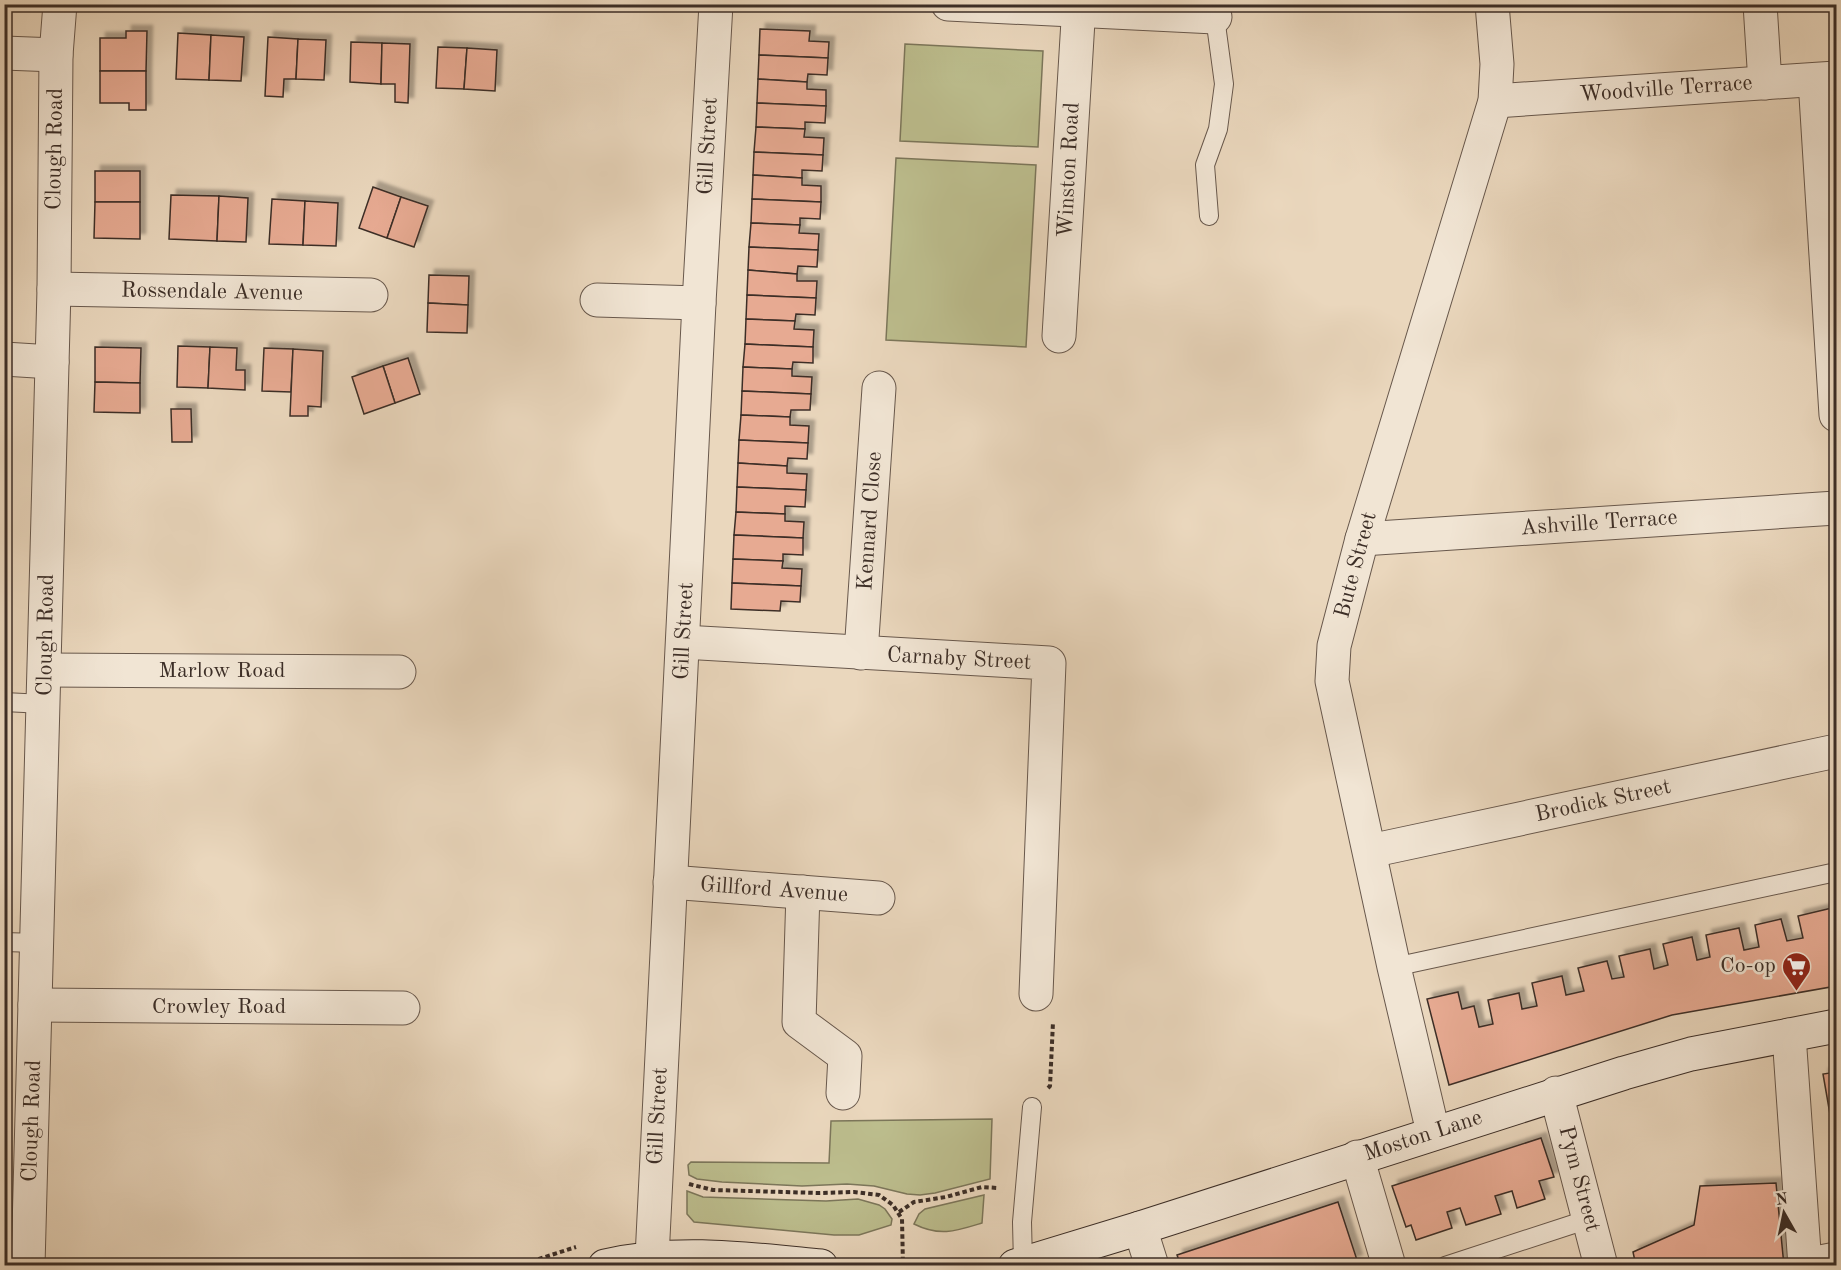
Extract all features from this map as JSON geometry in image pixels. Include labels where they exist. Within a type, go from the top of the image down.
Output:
[{"type":"street","name":"Clough Road","points":[[28,1266],[54,289],[56,55],[60,4]]},
{"type":"street","name":"Gill Street","points":[[652,1258],[716,4]]},
{"type":"street","points":[[948,4],[1216,10]]},
{"type":"street","name":"Bute Street","points":[[1433,1132],[1394,967],[1332,681],[1334,646],[1362,539],[1495,101],[1497,64],[1492,4]]},
{"type":"street","points":[[1760,4],[1764,83]]},
{"type":"street","name":"Winston Road","points":[[1059,336],[1079,8]]},
{"type":"street","points":[[4,53],[56,55]]},
{"type":"street","points":[[1826,79],[1836,415]]},
{"type":"street","name":"Woodville Terrace","points":[[1495,101],[1826,79]]},
{"type":"street","name":"Rossendale Avenue","points":[[54,289],[370,295]]},
{"type":"street","points":[[597,300],[699,303]]},
{"type":"street","points":[[4,359],[52,362]]},
{"type":"street","name":"Kennard Close","points":[[861,653],[879,388]]},
{"type":"street","name":"Ashville Terrace","points":[[1362,539],[1836,508]]},
{"type":"street","name":"Carnaby Street","points":[[683,642],[1048,663],[1036,994]]},
{"type":"street","name":"Marlow Road","points":[[45,670],[399,672]]},
{"type":"street","name":"Brodick Street","points":[[1370,851],[1836,751]]},
{"type":"street","name":"Gillford Avenue","points":[[670,882],[878,898]]},
{"type":"street","points":[[803,892],[799,1022],[845,1056],[843,1093]]},
{"type":"street","name":"Crowley Road","points":[[35,1005],[403,1008]]},
{"type":"street","name":"Moston Lane","points":[[1019,1265],[1556,1093],[1691,1054],[1836,1026]]},
{"type":"street","points":[[1788,1035],[1805,1265],[1836,1259]]},
{"type":"street","name":"Pym Street","points":[[1556,1093],[1601,1266]]},
{"type":"street","points":[[1357,1157],[1389,1266]]},
{"type":"street","points":[[1140,1228],[1152,1266]]},
{"type":"street","points":[[606,1265],[652,1258],[714,1256],[821,1266]]},
{"type":"lane","points":[[1209,216],[1205,165],[1218,129],[1224,84],[1216,10]]},
{"type":"lane","points":[[4,702],[44,704]]},
{"type":"lane","points":[[1394,967],[1836,872]]},
{"type":"lane","points":[[4,942],[37,944]]},
{"type":"lane","points":[[1019,1265],[1032,1107]]},
{"type":"lane","points":[[1445,1266],[1589,1219]]},
{"type":"path","points":[[1032,1107],[1050,1086],[1053,1021],[1036,994]]},
{"type":"path","points":[[655,1182],[689,1184],[713,1190],[862,1192],[879,1195],[893,1204],[899,1212],[903,1225],[903,1266]]},
{"type":"path","points":[[899,1212],[914,1202],[946,1197],[982,1187],[1025,1190]]},
{"type":"green space","points":[[905,44],[1043,51],[1038,147],[900,141]]},
{"type":"green space","points":[[896,158],[1036,165],[1026,347],[886,340]]},
{"type":"green space","points":[[992,1119],[990,1179],[935,1193],[907,1194],[874,1186],[847,1184],[802,1186],[722,1182],[697,1179],[689,1175],[688,1165],[691,1162],[829,1163],[831,1121]]},
{"type":"green space","points":[[687,1191],[703,1197],[826,1201],[858,1199],[879,1205],[892,1219],[891,1225],[859,1235],[834,1235],[694,1222],[687,1214]]},
{"type":"green space","points":[[984,1195],[982,1223],[940,1232],[914,1224],[919,1214],[925,1209]]},
{"type":"building","points":[[760,29],[810,31],[809,41],[829,42],[828,58],[759,55]]},
{"type":"building","points":[[126,31],[147,31],[146,71],[100,71],[100,38],[126,38]]},
{"type":"building","points":[[178,33],[211,35],[209,80],[176,79]]},
{"type":"building","points":[[211,35],[244,37],[241,81],[209,80]]},
{"type":"building","points":[[268,37],[298,39],[296,79],[284,79],[283,97],[265,96]]},
{"type":"building","points":[[298,39],[326,40],[324,80],[296,79]]},
{"type":"building","points":[[351,42],[382,43],[381,84],[350,82]]},
{"type":"building","points":[[382,43],[410,44],[408,103],[395,102],[395,84],[381,84]]},
{"type":"building","points":[[438,47],[467,48],[464,89],[436,88]]},
{"type":"building","points":[[467,48],[497,50],[495,91],[464,89]]},
{"type":"building","points":[[759,55],[828,58],[827,75],[808,74],[807,82],[758,79]]},
{"type":"building","points":[[100,71],[146,71],[146,110],[129,110],[129,103],[100,103]]},
{"type":"building","points":[[758,79],[807,82],[807,89],[826,90],[826,106],[757,103]]},
{"type":"building","points":[[757,103],[826,106],[825,123],[805,122],[805,129],[756,127]]},
{"type":"building","points":[[756,127],[805,129],[804,137],[824,138],[823,155],[754,152]]},
{"type":"building","points":[[754,152],[823,155],[822,171],[802,170],[802,178],[753,175]]},
{"type":"building","points":[[95,171],[140,171],[140,202],[95,202]]},
{"type":"building","points":[[753,175],[802,178],[802,185],[821,186],[821,202],[752,199]]},
{"type":"building","points":[[373,187],[401,197],[387,238],[359,228]]},
{"type":"building","points":[[171,195],[219,196],[217,241],[169,239]]},
{"type":"building","points":[[219,196],[248,198],[246,242],[217,241]]},
{"type":"building","points":[[401,197],[428,206],[414,247],[387,238]]},
{"type":"building","points":[[272,199],[305,201],[303,245],[269,244]]},
{"type":"building","points":[[752,199],[821,202],[820,219],[800,218],[800,225],[751,223]]},
{"type":"building","points":[[305,201],[338,203],[336,246],[303,245]]},
{"type":"building","points":[[95,202],[140,202],[140,239],[94,238]]},
{"type":"building","points":[[751,223],[800,225],[799,233],[819,234],[818,250],[749,247]]},
{"type":"building","points":[[749,247],[818,250],[817,267],[798,266],[797,274],[748,270]]},
{"type":"building","points":[[748,270],[797,274],[797,281],[817,281],[816,298],[747,295]]},
{"type":"building","points":[[429,275],[469,276],[468,305],[428,303]]},
{"type":"building","points":[[747,295],[816,298],[815,315],[796,314],[795,321],[746,319]]},
{"type":"building","points":[[428,303],[468,305],[467,333],[427,332]]},
{"type":"building","points":[[746,319],[795,321],[794,329],[814,330],[813,347],[745,344]]},
{"type":"building","points":[[745,344],[813,347],[813,363],[793,362],[792,369],[743,367]]},
{"type":"building","points":[[178,346],[210,347],[208,388],[177,387]]},
{"type":"building","points":[[95,347],[141,348],[140,383],[95,382]]},
{"type":"building","points":[[210,347],[237,348],[236,370],[245,370],[245,390],[208,388]]},
{"type":"building","points":[[264,348],[293,349],[291,392],[262,391]]},
{"type":"building","points":[[293,349],[323,351],[321,407],[308,406],[308,416],[290,416]]},
{"type":"building","points":[[408,358],[420,394],[395,403],[383,366]]},
{"type":"building","points":[[383,366],[395,403],[364,414],[352,377]]},
{"type":"building","points":[[743,367],[792,369],[792,376],[812,377],[811,394],[742,391]]},
{"type":"building","points":[[95,382],[140,383],[140,413],[94,412]]},
{"type":"building","points":[[742,391],[811,394],[810,410],[791,410],[790,417],[741,415]]},
{"type":"building","points":[[171,409],[191,409],[192,442],[172,442]]},
{"type":"building","points":[[741,415],[790,417],[790,425],[809,426],[808,443],[739,440]]},
{"type":"building","points":[[739,440],[808,443],[807,459],[788,458],[787,466],[738,463]]},
{"type":"building","points":[[738,463],[787,466],[787,473],[807,474],[806,490],[737,487]]},
{"type":"building","points":[[737,487],[806,490],[805,507],[785,506],[785,514],[736,512]]},
{"type":"building","points":[[736,512],[785,514],[785,521],[804,522],[803,538],[734,535]]},
{"type":"building","points":[[734,535],[803,538],[803,555],[783,554],[783,561],[733,559]]},
{"type":"building","points":[[733,559],[783,561],[782,568],[802,569],[801,586],[732,583]]},
{"type":"building","points":[[732,583],[801,586],[800,602],[781,601],[780,611],[731,609]]},
{"type":"building","points":[[1836,907],[1836,986],[1672,1015],[1449,1085],[1427,999],[1458,992],[1462,1009],[1474,1006],[1479,1027],[1493,1024],[1488,1000],[1519,993],[1522,1009],[1537,1006],[1532,983],[1562,976],[1566,995],[1584,991],[1578,968],[1607,961],[1612,979],[1624,977],[1619,956],[1650,949],[1654,969],[1668,965],[1663,944],[1692,937],[1697,960],[1710,957],[1706,935],[1739,928],[1744,950],[1759,947],[1755,925],[1781,919],[1787,941],[1803,938],[1798,916]]},
{"type":"building","points":[[1836,1072],[1836,1119],[1831,1120],[1823,1074]]},
{"type":"building","points":[[1541,1138],[1554,1177],[1539,1181],[1545,1199],[1517,1208],[1512,1191],[1495,1196],[1501,1214],[1466,1225],[1460,1208],[1447,1212],[1452,1228],[1416,1240],[1411,1225],[1406,1227],[1392,1186]]},
{"type":"building","points":[[1776,1183],[1784,1266],[1636,1266],[1633,1252],[1694,1225],[1700,1186]]},
{"type":"building","points":[[1338,1202],[1357,1260],[1339,1266],[1181,1266],[1177,1255]]},
{"type":"place","name":"Co-op","points":[[1797,992]]}]
